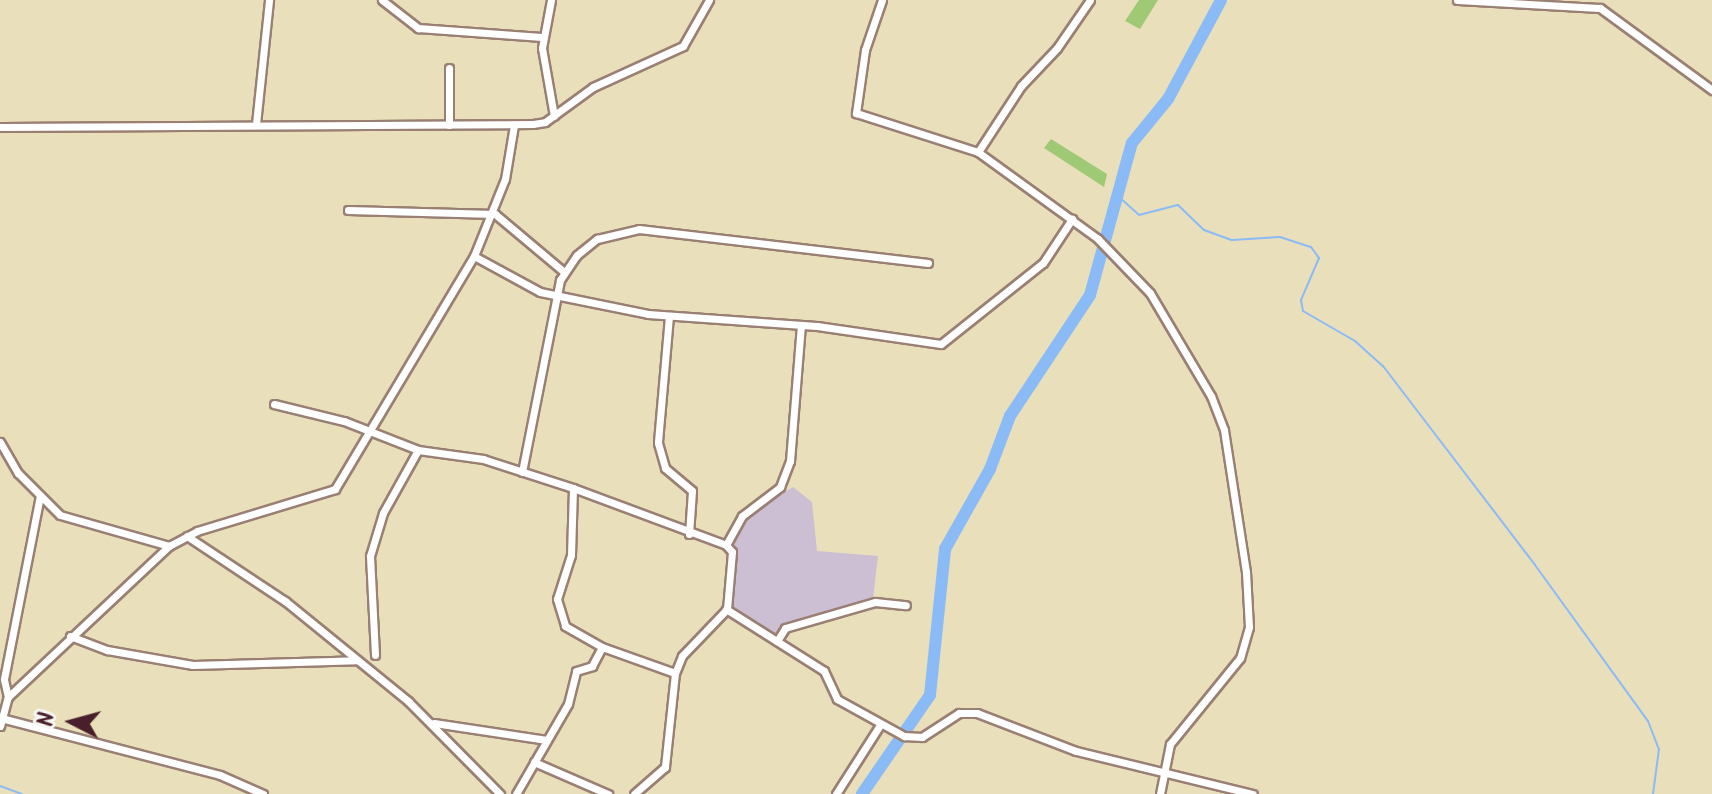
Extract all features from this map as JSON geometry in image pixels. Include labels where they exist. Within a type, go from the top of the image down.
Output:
[{"type":"street","points":[[256,124],[269,0]]},
{"type":"street","points":[[382,0],[418,28],[542,37]]},
{"type":"street","points":[[551,0],[542,37],[554,116]]},
{"type":"street","points":[[0,127],[514,125],[554,116],[593,87],[683,46],[709,0]]},
{"type":"street","points":[[882,0],[860,71],[856,113],[978,152],[1072,219],[1128,266],[1150,293],[1211,396],[1224,430],[1246,572],[1249,627],[1240,658],[1184,722],[1162,769],[1160,794]]},
{"type":"street","points":[[978,152],[1021,86],[1057,48],[1090,0]]},
{"type":"street","points":[[1457,0],[1600,8],[1712,90]]},
{"type":"street","points":[[449,68],[449,125]]},
{"type":"street","points":[[0,726],[2,705],[8,697],[169,546],[187,536],[326,495],[370,434],[474,256],[508,169],[514,125]]},
{"type":"street","points":[[348,210],[491,214],[564,272]]},
{"type":"street","points":[[474,256],[530,287],[669,316],[801,325],[941,344],[952,340],[1019,277],[1043,263],[1072,219]]},
{"type":"street","points":[[522,472],[556,294],[564,272],[597,239],[639,229],[928,263]]},
{"type":"street","points":[[669,316],[658,443],[665,468],[692,491],[689,534]]},
{"type":"street","points":[[726,545],[742,516],[780,487],[790,461],[801,325]]},
{"type":"street","points":[[274,404],[344,421],[370,434],[418,450],[483,459],[573,488],[689,534],[726,545],[732,552],[726,609],[682,656],[675,673],[665,767],[634,794]]},
{"type":"street","points":[[0,442],[2,452],[60,515],[169,546]]},
{"type":"street","points":[[375,655],[370,556],[383,513],[418,450]]},
{"type":"street","points":[[573,488],[571,555],[557,599],[565,626],[602,647],[675,673]]},
{"type":"street","points":[[8,697],[4,679],[40,495]]},
{"type":"street","points":[[187,536],[285,601],[357,660],[432,723],[500,794]]},
{"type":"street","points":[[777,641],[785,628],[875,602],[906,605]]},
{"type":"street","points":[[726,609],[824,671],[837,699],[897,733],[915,738],[959,713],[977,713],[1076,751],[1162,769],[1253,794]]},
{"type":"street","points":[[70,636],[107,650],[193,665],[357,660]]},
{"type":"street","points":[[516,794],[568,704],[576,671],[592,666],[602,647]]},
{"type":"street","points":[[1,718],[220,775],[263,794]]},
{"type":"street","points":[[432,723],[547,740]]},
{"type":"street","points":[[836,794],[880,725]]},
{"type":"street","points":[[534,762],[608,794]]},
{"type":"shaded area","points":[[793,487],[812,502],[817,551],[878,556],[873,599],[782,626],[776,636],[729,607],[735,550],[730,545],[744,518]]},
{"type":"green space","points":[[1139,0],[1158,0],[1140,29],[1125,21]]},
{"type":"green space","points":[[1051,139],[1107,174],[1104,187],[1044,148]]},
{"type":"waterway","points":[[862,794],[930,695],[945,549],[990,469],[1010,416],[1090,295],[1132,143],[1168,99],[1221,0]]},
{"type":"waterway","points":[[1118,196],[1139,215],[1178,205],[1204,230],[1232,240],[1280,237],[1311,247],[1319,258],[1301,300],[1303,311],[1355,341],[1383,366],[1535,565],[1648,721],[1659,749],[1653,794]]},
{"type":"waterway","points":[[0,786],[22,794]]}]
